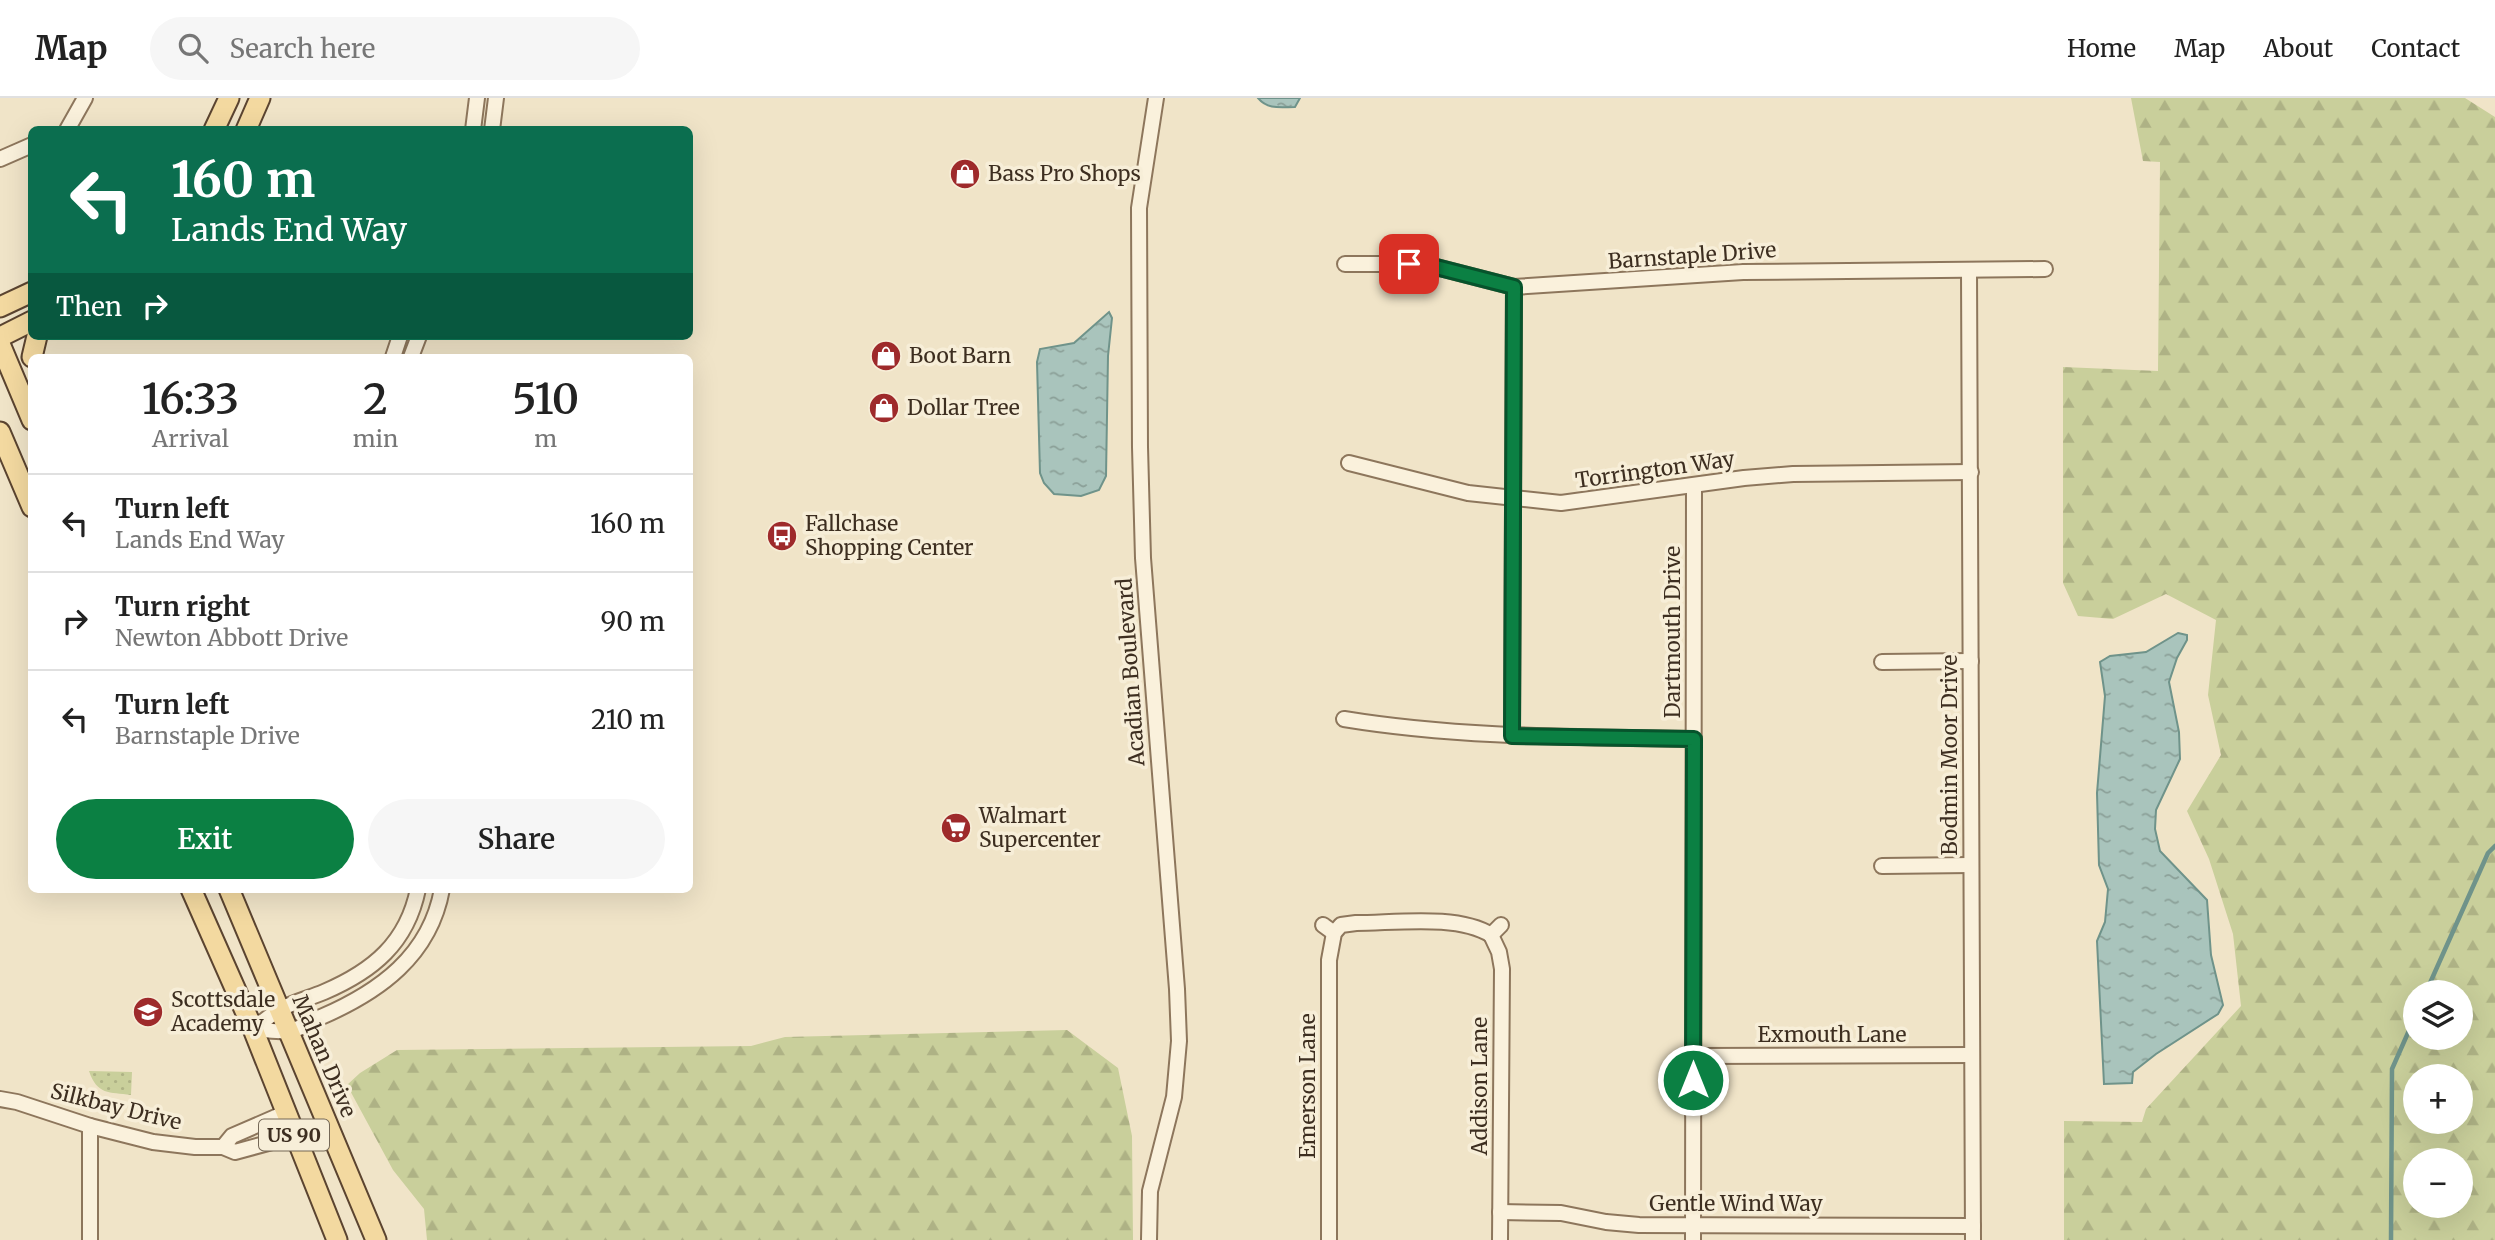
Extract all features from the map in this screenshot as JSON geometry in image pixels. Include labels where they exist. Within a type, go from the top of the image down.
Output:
[{"type":"main road","points":[[216,126],[229,98]]},
{"type":"main road","points":[[248,126],[260,98]]},
{"type":"main road","points":[[0,307],[28,294]]},
{"type":"main road","points":[[0,337],[28,323]]},
{"type":"main road","points":[[0,344],[28,410]]},
{"type":"main road","points":[[0,432],[28,498]]},
{"type":"main road","name":"US 90","points":[[193,893],[253,1029],[337,1240]]},
{"type":"main road","name":"Mahan Drive","points":[[231,893],[376,1240]]},
{"type":"street","points":[[69,126],[85,98]]},
{"type":"street","points":[[474,126],[477,98]]},
{"type":"street","points":[[492,126],[496,98]]},
{"type":"street","name":"Acadian Boulevard","points":[[1149,1240],[1150,1191],[1174,1097],[1179,1041],[1143,558],[1140,447],[1139,208],[1156,98]]},
{"type":"street","points":[[0,159],[28,147]]},
{"type":"street","name":"Barnstaple Drive","points":[[1345,264],[1409,264],[1436,267],[1514,287],[1757,272],[2045,269]]},
{"type":"street","name":"Bodmin Moor Drive","points":[[1969,271],[1973,1233]]},
{"type":"street","points":[[1512,736],[1514,287]]},
{"type":"street","name":"Torrington Way","points":[[1349,463],[1437,486],[1513,499],[1561,503],[1793,474],[1971,472]]},
{"type":"street","name":"Dartmouth Drive","points":[[1693,1233],[1694,486]]},
{"type":"street","points":[[1882,662],[1971,661]]},
{"type":"street","points":[[1344,719],[1387,726],[1512,736],[1694,739]]},
{"type":"street","points":[[1882,866],[1971,865]]},
{"type":"street","points":[[253,1029],[279,1009],[352,979],[378,962],[398,937],[415,906],[417,893]]},
{"type":"street","points":[[253,1029],[289,1031],[354,1003],[396,973],[416,950],[439,907],[441,893]]},
{"type":"street","name":"Emerson Lane","points":[[1329,1240],[1328,929],[1356,923],[1460,922],[1496,930]]},
{"type":"street","name":"Addison Lane","points":[[1496,930],[1502,969],[1500,1240]]},
{"type":"street","name":"Exmouth Lane","points":[[1693,1056],[1972,1055]]},
{"type":"street","name":"Silkbay Drive","points":[[0,1099],[153,1142],[223,1147],[235,1152],[294,1136]]},
{"type":"street","points":[[223,1147],[232,1136],[285,1113]]},
{"type":"street","points":[[90,1126],[90,1240]]},
{"type":"street","name":"Gentle Wind Way","points":[[1500,1212],[1561,1213],[1606,1222],[1693,1233],[1973,1233]]},
{"type":"green space","points":[[2131,98],[2465,98],[2495,117],[2495,1240],[2064,1240],[2064,1121],[2142,1122],[2146,1109],[2241,1006],[2233,934],[2209,859],[2187,811],[2221,755],[2208,695],[2216,620],[2166,594],[2113,619],[2078,616],[2063,583],[2063,367],[2158,371],[2160,162],[2143,161]]},
{"type":"green space","points":[[1067,1030],[1118,1068],[1132,1136],[1133,1240],[427,1240],[424,1209],[393,1170],[347,1085],[360,1073],[397,1050],[751,1046],[785,1037]]},
{"type":"green space","points":[[89,1071],[132,1072],[131,1095],[105,1091],[92,1079]]},
{"type":"water","points":[[1258,98],[1300,98],[1295,107],[1280,107],[1270,106]]},
{"type":"water","points":[[1109,312],[1112,318],[1108,356],[1106,476],[1099,490],[1081,496],[1054,494],[1044,483],[1040,473],[1037,362],[1040,349],[1074,343]]},
{"type":"water","points":[[2178,633],[2187,635],[2187,640],[2177,658],[2169,682],[2179,732],[2180,759],[2156,810],[2155,829],[2160,851],[2207,900],[2211,955],[2223,1005],[2218,1014],[2133,1072],[2132,1083],[2104,1084],[2097,941],[2105,922],[2108,889],[2099,865],[2097,793],[2105,696],[2100,662],[2110,656],[2146,652]]},
{"type":"waterway","points":[[2431,980],[2488,853],[2495,846]]},
{"type":"waterway","points":[[2391,1240],[2392,1069],[2403,1044]]},
{"type":"place","name":"Bass Pro Shops","points":[[965,174]]},
{"type":"place","name":"Boot Barn","points":[[886,356]]},
{"type":"place","name":"Dollar Tree","points":[[884,408]]},
{"type":"place","name":"Fallchase Shopping Center","points":[[782,536]]},
{"type":"place","name":"Walmart Supercenter","points":[[956,828]]},
{"type":"place","name":"Scottsdale Academy","points":[[148,1012]]},
{"type":"route","points":[[1409,264],[1436,267],[1514,287],[1512,736],[1694,739],[1693,1080]]}]
